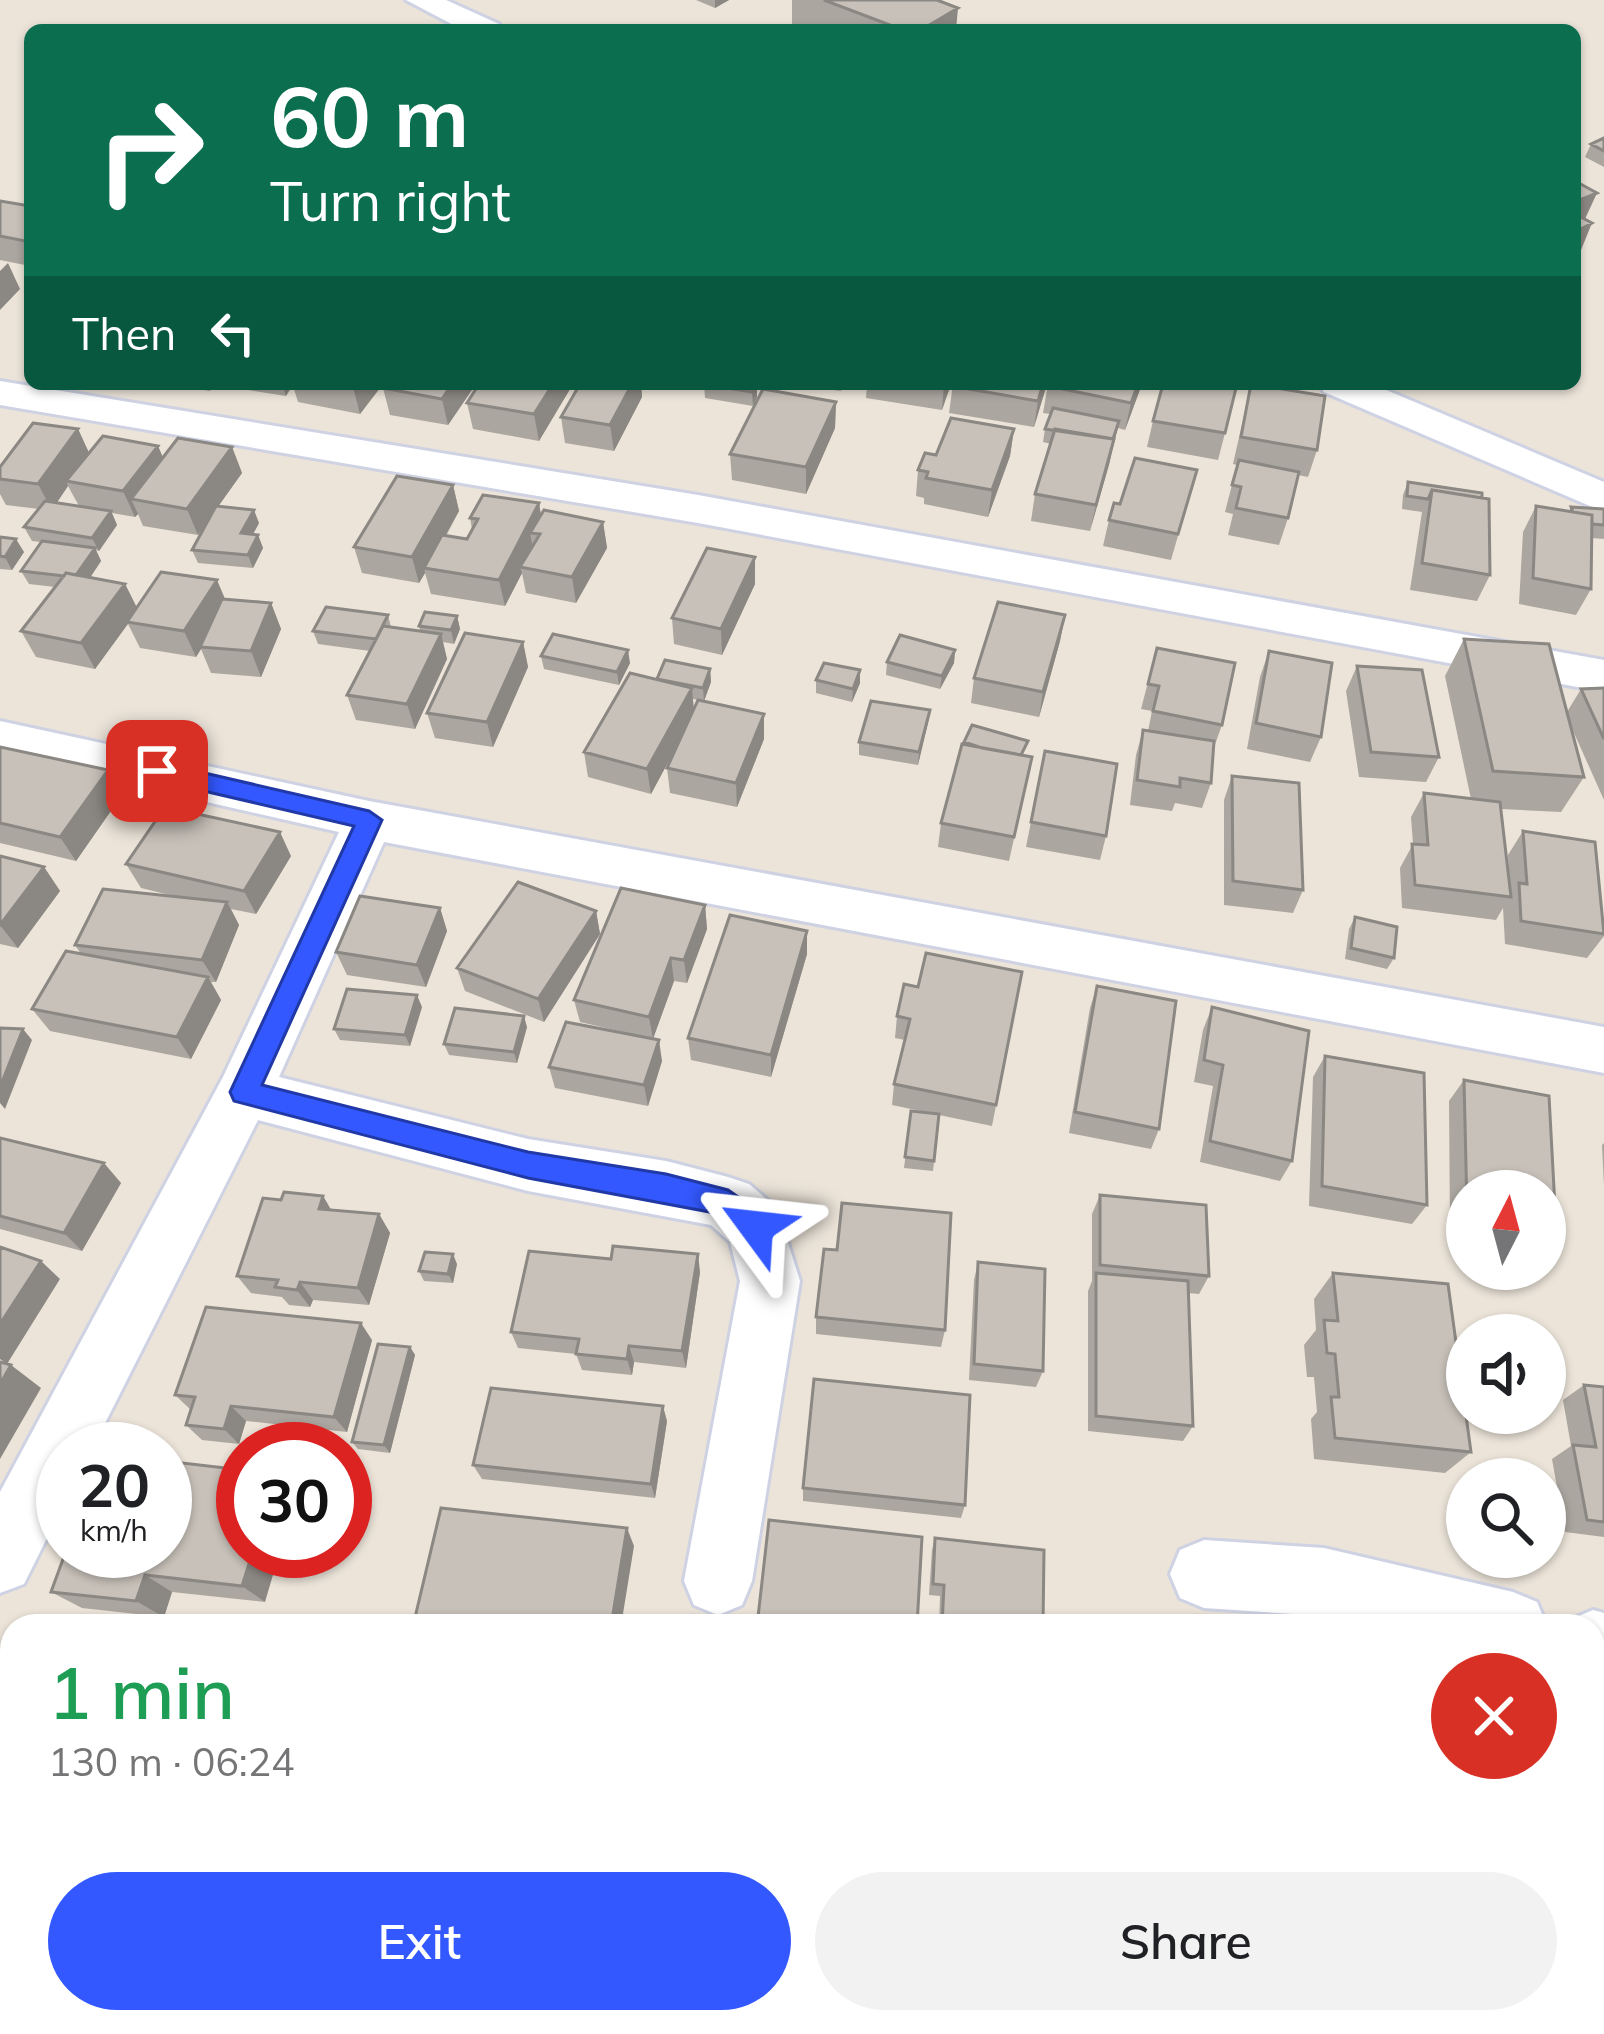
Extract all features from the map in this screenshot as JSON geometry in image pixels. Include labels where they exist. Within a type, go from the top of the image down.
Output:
[{"type":"street","points":[[422,0],[475,24]]},
{"type":"street","points":[[1352,390],[1604,498]]},
{"type":"street","points":[[0,393],[698,509],[1604,676]]},
{"type":"street","points":[[0,738],[369,820],[1604,1050]]},
{"type":"street","points":[[0,1559],[244,1092],[369,820]]},
{"type":"street","points":[[244,1092],[528,1165],[666,1187],[728,1203],[756,1227],[770,1281],[718,1581]]},
{"type":"street","points":[[1204,1574],[1324,1582],[1461,1614]]},
{"type":"building","points":[[824,0],[937,0],[958,8],[931,24],[887,24]]},
{"type":"building","points":[[1581,184],[1597,193],[1581,200]]},
{"type":"building","points":[[0,201],[24,205],[24,241],[0,236]]},
{"type":"building","points":[[394,390],[448,390],[442,399]]},
{"type":"building","points":[[475,390],[549,390],[534,414],[467,403]]},
{"type":"building","points":[[577,390],[629,390],[610,425],[561,417]]},
{"type":"building","points":[[762,390],[836,402],[806,467],[730,454]]},
{"type":"building","points":[[975,390],[1041,390],[1038,401]]},
{"type":"building","points":[[1068,390],[1136,390],[1131,403]]},
{"type":"building","points":[[1161,390],[1236,390],[1225,433],[1153,421]]},
{"type":"building","points":[[1250,390],[1325,396],[1317,450],[1241,437]]},
{"type":"building","points":[[1053,408],[1119,421],[1113,439],[1045,429]]},
{"type":"building","points":[[951,418],[1014,429],[992,490],[926,478],[928,472],[918,470],[925,453],[936,455]]},
{"type":"building","points":[[33,423],[78,429],[38,484],[0,479],[0,467]]},
{"type":"building","points":[[1055,429],[1114,439],[1096,505],[1035,494]]},
{"type":"building","points":[[103,436],[158,446],[123,491],[66,481]]},
{"type":"building","points":[[178,438],[232,447],[187,509],[131,499]]},
{"type":"building","points":[[1135,458],[1197,470],[1178,534],[1109,520],[1114,503],[1120,504]]},
{"type":"building","points":[[1239,460],[1299,472],[1288,518],[1236,508],[1241,487],[1232,485]]},
{"type":"building","points":[[397,476],[453,485],[412,557],[354,547]]},
{"type":"building","points":[[1408,482],[1482,493],[1482,498],[1432,490],[1428,499],[1407,496]]},
{"type":"building","points":[[1432,490],[1489,499],[1490,575],[1422,563]]},
{"type":"building","points":[[483,495],[539,503],[499,580],[424,568],[442,535],[467,539],[478,519],[470,518]]},
{"type":"building","points":[[45,501],[111,511],[92,538],[24,527]]},
{"type":"building","points":[[216,506],[254,510],[241,533],[258,535],[248,555],[192,550]]},
{"type":"building","points":[[1536,506],[1592,515],[1591,589],[1533,578]]},
{"type":"building","points":[[1571,507],[1604,509],[1604,525],[1592,524],[1592,515],[1573,512]]},
{"type":"building","points":[[544,510],[603,522],[572,577],[520,567],[540,534],[530,533]]},
{"type":"building","points":[[0,537],[16,539],[5,557],[0,556]]},
{"type":"building","points":[[42,541],[95,548],[76,575],[21,571]]},
{"type":"building","points":[[707,548],[755,557],[721,629],[672,618]]},
{"type":"building","points":[[161,572],[217,580],[184,631],[127,622]]},
{"type":"building","points":[[66,573],[125,584],[81,643],[21,631]]},
{"type":"building","points":[[222,599],[271,603],[251,651],[200,647]]},
{"type":"building","points":[[998,602],[1065,615],[1043,692],[974,678]]},
{"type":"building","points":[[326,607],[388,615],[376,639],[313,631]]},
{"type":"building","points":[[425,612],[457,616],[451,630],[419,626]]},
{"type":"building","points":[[383,626],[441,634],[407,704],[347,695]]},
{"type":"building","points":[[465,633],[523,642],[487,722],[427,713]]},
{"type":"building","points":[[553,634],[628,650],[617,672],[541,656]]},
{"type":"building","points":[[900,635],[955,650],[942,676],[887,662]]},
{"type":"building","points":[[1464,639],[1549,644],[1584,777],[1493,771]]},
{"type":"building","points":[[1157,648],[1235,663],[1222,725],[1153,711],[1159,686],[1148,684]]},
{"type":"building","points":[[1269,651],[1332,663],[1321,737],[1256,723]]},
{"type":"building","points":[[665,660],[710,669],[703,688],[657,679]]},
{"type":"building","points":[[824,663],[860,670],[853,689],[816,680]]},
{"type":"building","points":[[1357,666],[1422,670],[1439,757],[1371,752]]},
{"type":"building","points":[[630,673],[692,688],[647,769],[584,752]]},
{"type":"building","points":[[1604,688],[1604,739],[1581,689]]},
{"type":"building","points":[[698,700],[764,714],[736,783],[667,768]]},
{"type":"building","points":[[871,701],[930,710],[919,752],[859,742]]},
{"type":"building","points":[[972,725],[1028,741],[1021,755],[982,748],[964,742]]},
{"type":"building","points":[[1143,730],[1214,741],[1211,783],[1180,778],[1180,787],[1137,780]]},
{"type":"building","points":[[962,744],[1032,757],[1014,837],[941,823]]},
{"type":"building","points":[[0,747],[108,770],[60,837],[0,823]]},
{"type":"building","points":[[1045,751],[1117,764],[1106,836],[1031,822]]},
{"type":"building","points":[[1232,776],[1299,783],[1303,890],[1233,881]]},
{"type":"building","points":[[1424,793],[1500,802],[1511,897],[1415,885],[1412,844],[1428,845]]},
{"type":"building","points":[[165,807],[280,832],[244,891],[126,864]]},
{"type":"building","points":[[1523,831],[1595,842],[1604,934],[1521,921],[1519,883],[1527,884]]},
{"type":"building","points":[[0,856],[44,867],[0,925]]},
{"type":"building","points":[[518,882],[596,911],[538,999],[457,968]]},
{"type":"building","points":[[621,888],[705,905],[684,960],[671,958],[649,1017],[574,1000]]},
{"type":"building","points":[[103,889],[227,902],[202,960],[75,945]]},
{"type":"building","points":[[360,896],[440,908],[417,965],[336,952]]},
{"type":"building","points":[[730,915],[807,931],[771,1055],[688,1038]]},
{"type":"building","points":[[1355,917],[1397,927],[1394,958],[1351,948]]},
{"type":"building","points":[[66,951],[208,977],[177,1037],[32,1009]]},
{"type":"building","points":[[926,953],[1022,972],[996,1105],[894,1084],[910,1019],[897,1016],[904,984],[918,987]]},
{"type":"building","points":[[1097,986],[1176,1001],[1159,1129],[1075,1112]]},
{"type":"building","points":[[347,989],[417,995],[405,1035],[334,1029]]},
{"type":"building","points":[[1212,1007],[1309,1031],[1292,1161],[1210,1141],[1223,1065],[1204,1060]]},
{"type":"building","points":[[455,1008],[524,1016],[514,1052],[444,1044]]},
{"type":"building","points":[[566,1022],[659,1040],[644,1085],[549,1067]]},
{"type":"building","points":[[0,1028],[23,1029],[0,1087]]},
{"type":"building","points":[[1325,1056],[1424,1073],[1427,1205],[1322,1186]]},
{"type":"building","points":[[1464,1080],[1549,1096],[1553,1170],[1466,1170]]},
{"type":"building","points":[[911,1111],[939,1114],[934,1161],[905,1157]]},
{"type":"building","points":[[0,1138],[104,1163],[64,1233],[0,1216]]},
{"type":"building","points":[[284,1192],[323,1196],[319,1209],[379,1214],[358,1288],[300,1282],[297,1290],[275,1287],[278,1280],[237,1276],[263,1198],[281,1200]]},
{"type":"building","points":[[1100,1195],[1206,1205],[1209,1276],[1100,1265]]},
{"type":"building","points":[[842,1203],[951,1213],[945,1330],[816,1317],[824,1249],[837,1250]]},
{"type":"building","points":[[613,1246],[698,1254],[682,1351],[629,1346],[627,1359],[576,1354],[579,1339],[511,1332],[529,1251],[611,1259]]},
{"type":"building","points":[[0,1247],[41,1261],[0,1324]]},
{"type":"building","points":[[425,1252],[453,1254],[448,1274],[419,1271]]},
{"type":"building","points":[[978,1262],[1045,1269],[1043,1371],[974,1364]]},
{"type":"building","points":[[1096,1273],[1188,1281],[1193,1426],[1096,1416]]},
{"type":"building","points":[[1333,1273],[1446,1284],[1452,1314],[1446,1314],[1446,1434],[1469,1434],[1471,1452],[1335,1438],[1331,1397],[1339,1397],[1335,1354],[1327,1353],[1324,1320],[1338,1321]]},
{"type":"building","points":[[206,1307],[361,1323],[334,1417],[231,1406],[226,1422],[216,1422],[216,1428],[192,1426],[187,1422],[195,1397],[175,1395]]},
{"type":"building","points":[[378,1344],[410,1347],[384,1445],[372,1444],[372,1422],[357,1422]]},
{"type":"building","points":[[0,1362],[11,1365],[0,1384]]},
{"type":"building","points":[[814,1379],[970,1395],[965,1505],[803,1488]]},
{"type":"building","points":[[1584,1385],[1604,1387],[1604,1522],[1587,1520],[1573,1445],[1596,1447]]},
{"type":"building","points":[[491,1388],[663,1406],[651,1484],[473,1465]]},
{"type":"building","points":[[192,1464],[216,1467],[216,1578],[245,1578],[242,1586],[171,1578],[192,1578]]},
{"type":"building","points":[[441,1508],[627,1528],[613,1614],[416,1614]]},
{"type":"building","points":[[769,1520],[922,1537],[918,1614],[758,1614]]},
{"type":"building","points":[[935,1538],[1044,1550],[1043,1614],[943,1614],[944,1585],[933,1584]]},
{"type":"building","points":[[56,1578],[144,1578],[136,1601],[51,1592]]},
{"type":"route","points":[[157,771],[369,820],[244,1092],[528,1165],[666,1187],[728,1203],[756,1227]]}]
